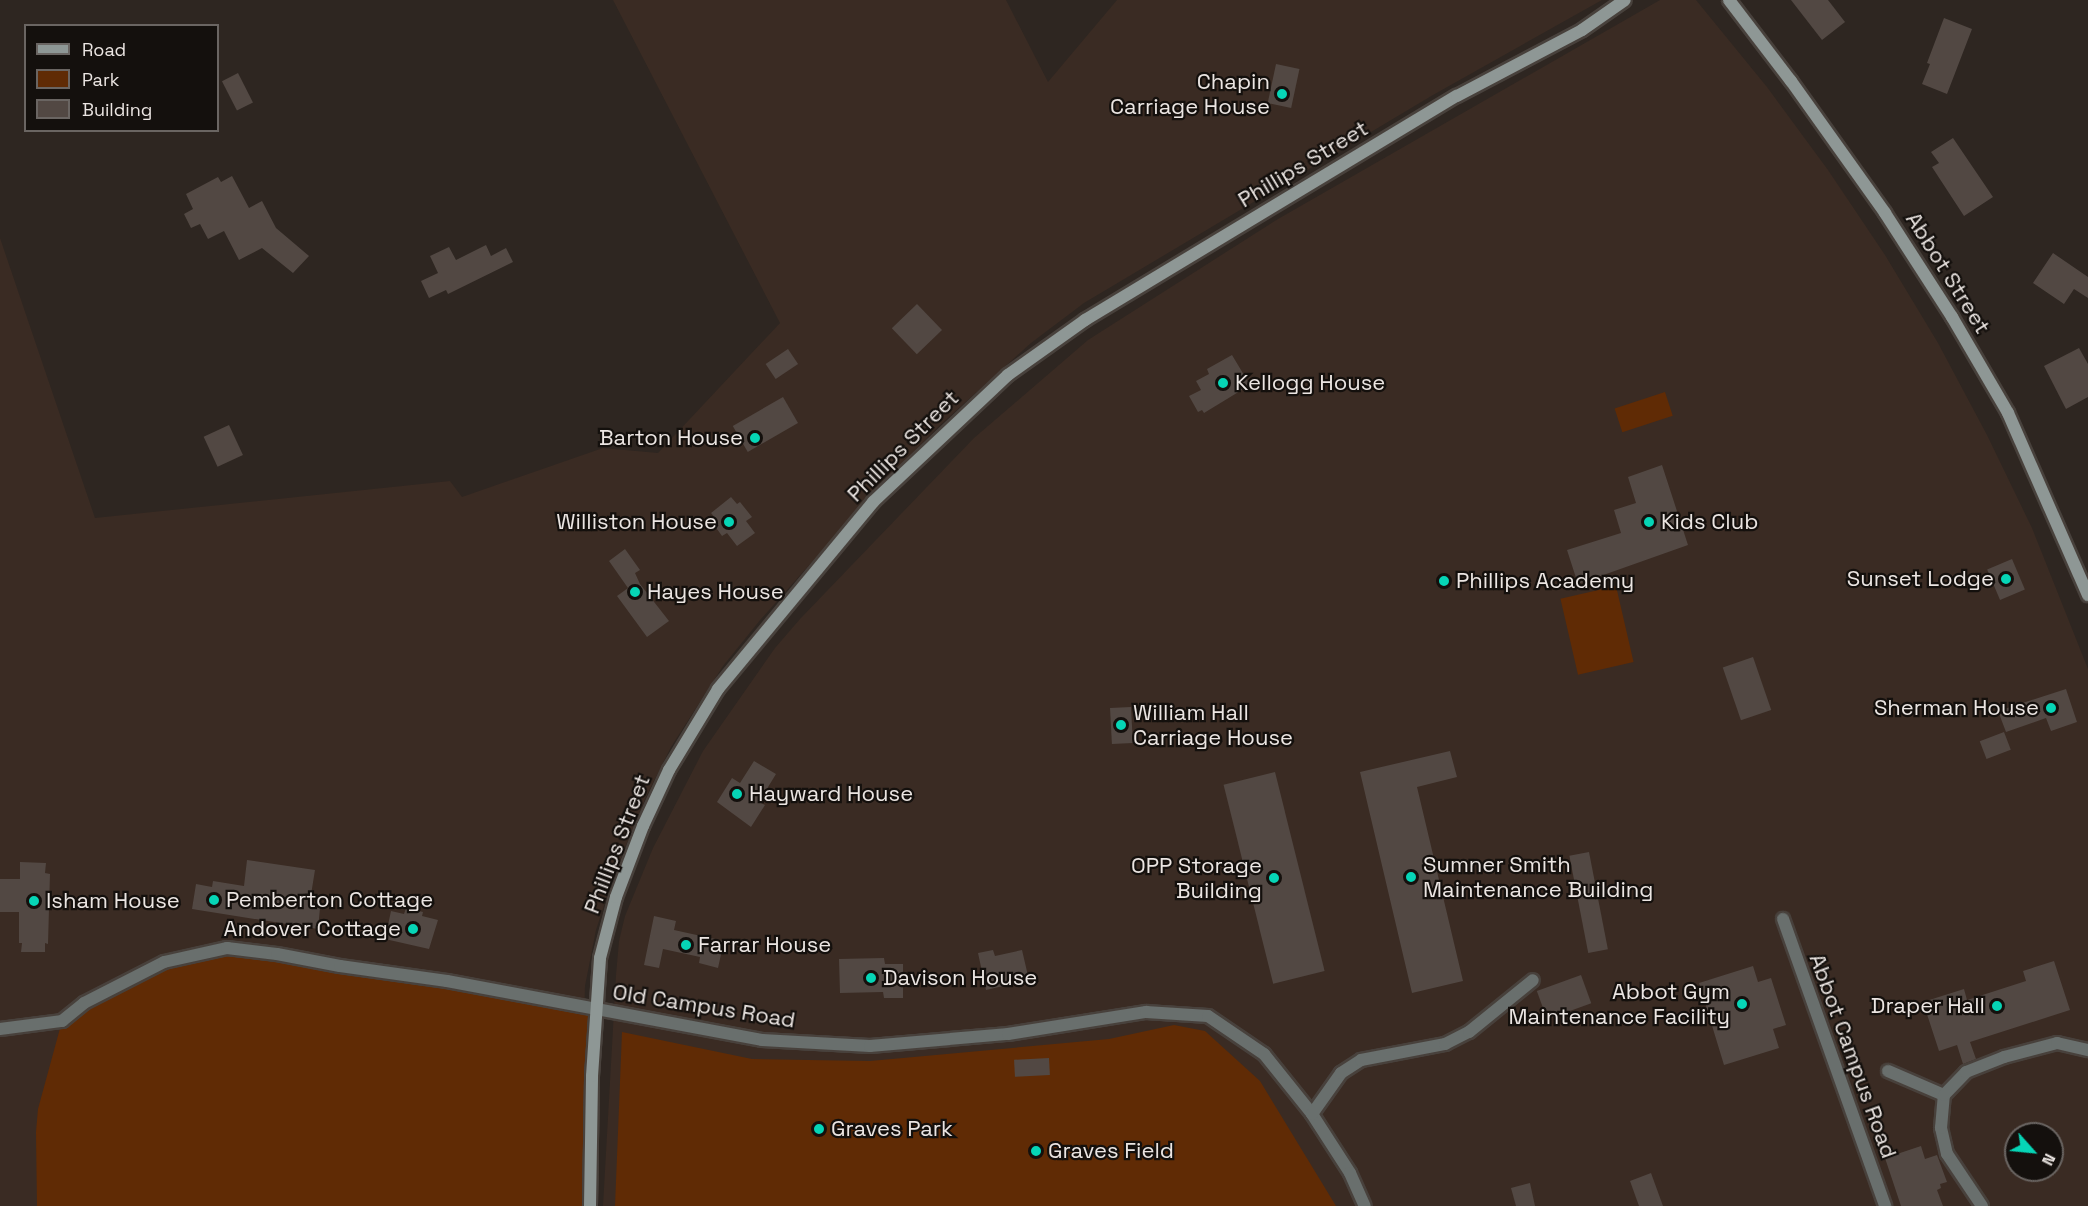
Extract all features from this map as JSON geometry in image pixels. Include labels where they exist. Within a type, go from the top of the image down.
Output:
[{"type":"street","name":"Phillips Street","points":[[590,1206],[589,1133],[600,958],[616,897],[643,826],[669,770],[718,689],[873,502],[1008,375],[1085,320],[1457,96],[1582,30],[1625,0]]},
{"type":"street","name":"Abbot Street","points":[[1729,0],[1885,213],[1952,317],[2008,413],[2088,595]]},
{"type":"street","name":"Abbot Campus Road","points":[[1783,919],[1885,1206]]},
{"type":"street","name":"Old Campus Road","points":[[0,1029],[62,1021],[84,1003],[164,962],[226,948],[436,979],[762,1040],[870,1046],[1008,1034],[1146,1012],[1208,1016],[1264,1054],[1312,1114],[1350,1173],[1365,1206]]},
{"type":"street","points":[[1312,1114],[1341,1073],[1361,1060],[1445,1044],[1469,1032],[1533,980]]},
{"type":"street","points":[[1982,1206],[1947,1155],[1941,1128],[1944,1095],[1966,1072],[2004,1057],[2057,1043],[2088,1050]]},
{"type":"street","points":[[1888,1071],[1944,1095]]},
{"type":"shaded area","points":[[613,0],[1006,0],[1048,82],[1117,0],[1602,0],[1433,95],[1084,303],[1031,343],[938,427],[868,499],[761,619],[723,666],[671,747],[646,797],[615,872],[596,930],[585,986],[579,1206],[0,1206],[0,238],[95,518],[450,481],[462,497],[603,448],[658,453],[780,323]]},
{"type":"shaded area","name":"Phillips Academy","points":[[1660,0],[1696,0],[1767,87],[1828,170],[1885,255],[1938,343],[1987,435],[2032,528],[2088,669],[2088,1206],[603,1206],[619,941],[625,916],[653,848],[703,751],[775,648],[800,619],[974,438],[1088,340],[1278,219]]},
{"type":"green space","points":[[1665,392],[1673,416],[1622,432],[1615,408]]},
{"type":"green space","points":[[1616,586],[1634,662],[1578,675],[1560,599]]},
{"type":"green space","points":[[227,948],[595,1010],[589,1206],[37,1206],[38,1109],[62,1021],[164,962]]},
{"type":"green space","points":[[1174,1025],[1205,1031],[1260,1081],[1336,1206],[615,1206],[622,1032],[752,1059],[870,1061],[1109,1039]]},
{"type":"building","points":[[1791,0],[1828,0],[1845,22],[1822,40]]},
{"type":"building","points":[[1944,18],[1972,29],[1947,94],[1922,84],[1930,64],[1927,63]]},
{"type":"building","name":"Chapin Carriage House","points":[[1276,64],[1299,69],[1291,108],[1268,103]]},
{"type":"building","points":[[238,73],[253,102],[237,111],[222,81]]},
{"type":"building","points":[[1953,138],[1993,197],[1964,216],[1932,167],[1939,163],[1931,152]]},
{"type":"building","points":[[232,176],[249,208],[262,201],[276,228],[309,256],[293,273],[262,248],[239,260],[224,231],[208,239],[200,224],[191,228],[184,214],[193,209],[186,194],[218,177],[221,182]]},
{"type":"building","points":[[486,245],[491,256],[506,248],[513,262],[448,294],[446,290],[429,298],[421,281],[438,273],[430,256],[449,247],[456,260]]},
{"type":"building","points":[[2053,253],[2088,277],[2088,298],[2074,289],[2064,304],[2033,283]]},
{"type":"building","points":[[917,304],[942,330],[917,354],[892,328]]},
{"type":"building","points":[[2079,348],[2088,364],[2088,397],[2066,409],[2044,366]]},
{"type":"building","points":[[788,349],[798,364],[776,379],[766,364]]},
{"type":"building","name":"Kellogg House","points":[[1232,355],[1250,385],[1204,413],[1202,410],[1198,412],[1189,396],[1201,390],[1196,381],[1209,374],[1207,369]]},
{"type":"building","name":"Barton House","points":[[783,397],[798,423],[748,452],[733,426]]},
{"type":"building","points":[[229,425],[243,455],[218,467],[204,437]]},
{"type":"building","name":"Kids Club","points":[[1662,465],[1688,545],[1578,584],[1567,550],[1621,533],[1614,510],[1636,503],[1628,477]]},
{"type":"building","name":"Williston House","points":[[731,497],[737,504],[740,502],[752,517],[746,521],[755,533],[737,546],[727,533],[722,536],[712,522],[716,519],[711,513]]},
{"type":"building","name":"Hayes House","points":[[625,549],[640,570],[635,573],[640,584],[669,621],[647,637],[617,596],[628,588],[609,561]]},
{"type":"building","name":"Sunset Lodge","points":[[2012,559],[2025,589],[2000,600],[1987,570]]},
{"type":"building","points":[[1753,657],[1771,710],[1741,720],[1723,667]]},
{"type":"building","name":"Sherman House","points":[[2066,689],[2077,722],[2051,731],[2046,718],[2006,732],[1998,711]]},
{"type":"building","name":"William Hall Carriage House","points":[[1131,707],[1133,743],[1112,744],[1110,708]]},
{"type":"building","points":[[2004,732],[2011,750],[1987,759],[1980,741]]},
{"type":"building","name":"Sumner Smith Maintenance Building","points":[[1450,751],[1457,777],[1417,787],[1463,981],[1412,993],[1360,772]]},
{"type":"building","name":"Hayward House","points":[[754,761],[776,774],[759,802],[765,805],[751,827],[717,802],[732,778],[740,783]]},
{"type":"building","name":"OPP Storage Building","points":[[1275,772],[1325,971],[1273,984],[1224,785]]},
{"type":"building","points":[[1589,852],[1608,949],[1588,953],[1569,856]]},
{"type":"building","points":[[247,860],[315,870],[309,907],[320,908],[318,929],[192,909],[196,884],[212,887],[213,881],[244,886]]},
{"type":"building","name":"Isham House","points":[[20,862],[46,863],[45,873],[50,874],[48,944],[45,943],[45,952],[21,952],[19,912],[0,912],[0,879],[20,879]]},
{"type":"building","name":"Andover Cottage","points":[[406,908],[423,912],[422,916],[438,920],[429,949],[385,939],[391,911],[404,914]]},
{"type":"building","name":"Farrar House","points":[[654,916],[676,921],[674,930],[724,941],[718,968],[699,963],[700,957],[663,949],[659,968],[644,965]]},
{"type":"building","points":[[993,950],[995,956],[1022,950],[1029,980],[986,990],[978,953]]},
{"type":"building","name":"Davison House","points":[[884,958],[885,964],[903,964],[903,998],[884,998],[883,992],[840,993],[839,959]]},
{"type":"building","name":"Draper Hall","points":[[2054,961],[2070,1010],[1970,1042],[1976,1059],[1963,1064],[1957,1045],[1939,1051],[1923,1002],[1964,989],[1967,1000],[2026,981],[2023,971]]},
{"type":"building","name":"Abbot Gym Maintenance Facility","points":[[1753,966],[1758,982],[1771,978],[1786,1025],[1773,1029],[1779,1048],[1724,1065],[1699,983]]},
{"type":"building","points":[[1581,975],[1591,1003],[1547,1019],[1537,991]]},
{"type":"building","points":[[1049,1058],[1050,1075],[1015,1077],[1014,1060]]},
{"type":"building","points":[[1921,1146],[1925,1159],[1937,1155],[1947,1182],[1940,1184],[1941,1188],[1937,1190],[1943,1206],[1901,1206],[1885,1158]]},
{"type":"building","points":[[1651,1173],[1663,1206],[1639,1206],[1630,1181]]},
{"type":"building","points":[[1530,1183],[1535,1206],[1516,1206],[1511,1188]]},
{"type":"place","name":"Chapin Carriage House","points":[[1282,94]]},
{"type":"place","name":"Kellogg House","points":[[1223,383]]},
{"type":"place","name":"Barton House","points":[[755,438]]},
{"type":"place","name":"Williston House","points":[[729,522]]},
{"type":"place","name":"Kids Club","points":[[1649,522]]},
{"type":"place","name":"Sunset Lodge","points":[[2006,579]]},
{"type":"place","name":"Phillips Academy","points":[[1444,581]]},
{"type":"place","name":"Hayes House","points":[[635,592]]},
{"type":"place","name":"Sherman House","points":[[2051,708]]},
{"type":"place","name":"William Hall Carriage House","points":[[1121,725]]},
{"type":"place","name":"Hayward House","points":[[737,794]]},
{"type":"place","name":"Sumner Smith Maintenance Building","points":[[1411,877]]},
{"type":"place","name":"OPP Storage Building","points":[[1274,878]]},
{"type":"place","name":"Pemberton Cottage","points":[[214,900]]},
{"type":"place","name":"Isham House","points":[[34,901]]},
{"type":"place","name":"Andover Cottage","points":[[413,929]]},
{"type":"place","name":"Farrar House","points":[[686,945]]},
{"type":"place","name":"Davison House","points":[[871,978]]},
{"type":"place","name":"Abbot Gym Maintenance Facility","points":[[1742,1004]]},
{"type":"place","name":"Draper Hall","points":[[1997,1006]]},
{"type":"place","name":"Graves Park","points":[[819,1129]]},
{"type":"place","name":"Graves Field","points":[[1036,1151]]}]
